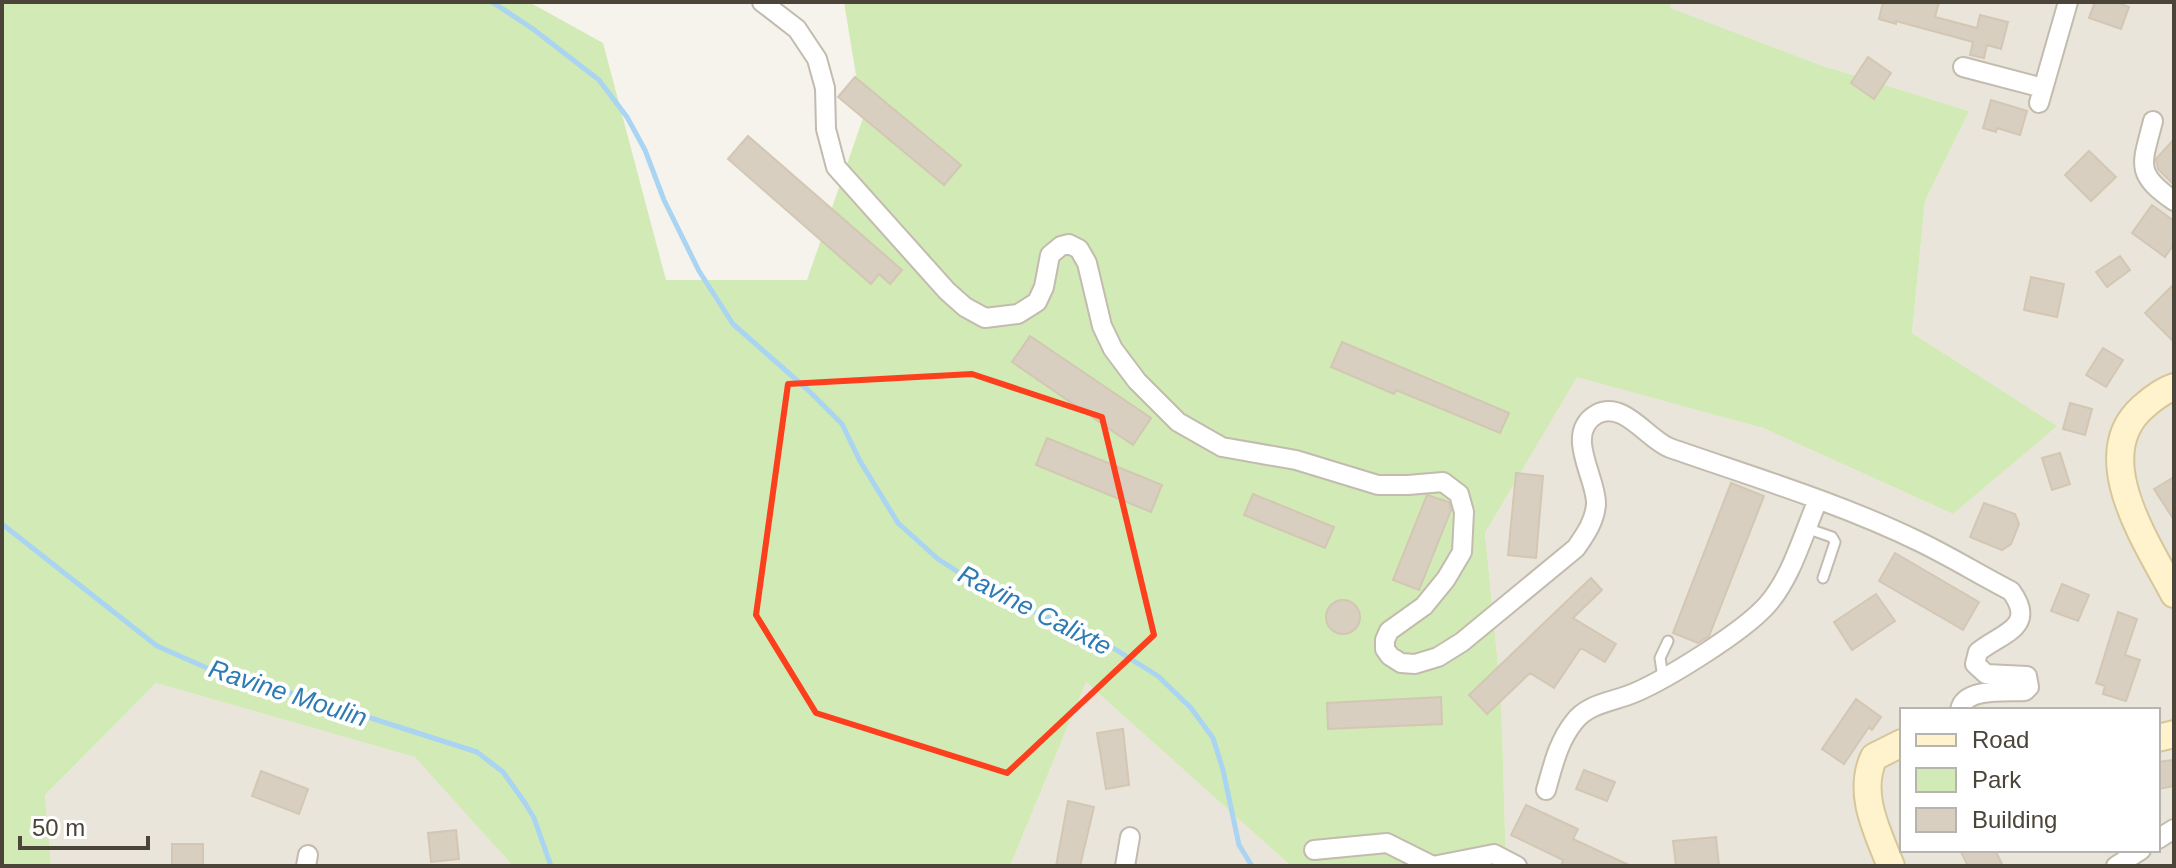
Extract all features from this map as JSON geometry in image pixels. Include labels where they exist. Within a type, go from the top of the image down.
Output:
[{"type":"main road","points":[[2173,589],[2128,503],[2120,468],[2124,436],[2132,417],[2165,390],[2174,387]]},
{"type":"main road","points":[[1891,866],[1870,810],[1866,780],[1874,757],[1900,744]]},
{"type":"street","points":[[762,2],[797,29],[817,59],[825,88],[826,129],[836,167],[965,307],[985,318],[1018,314],[1037,302],[1044,287],[1050,255],[1069,244],[1079,249],[1087,263],[1102,326],[1113,349],[1137,381],[1178,422],[1222,447],[1296,460],[1378,485],[1443,482],[1459,494],[1464,512],[1462,552],[1446,579],[1424,606],[1389,631],[1385,640],[1385,649],[1401,663],[1415,664],[1438,657],[1462,642],[1576,548],[1586,533],[1596,506],[1582,447],[1583,434],[1589,421],[1597,414],[1608,411],[1624,416],[1663,446],[1818,500],[1918,541],[2011,591],[2017,600],[2019,620],[2013,631],[1978,652],[1975,664],[1986,674],[2027,676],[2029,687],[2025,691],[1973,695],[1963,702],[1961,708]]},
{"type":"street","points":[[1963,67],[2041,95],[2068,2]]},
{"type":"street","points":[[2153,121],[2143,159],[2144,173],[2154,187],[2174,201]]},
{"type":"street","points":[[1546,790],[1557,749],[1574,721],[1595,706],[1634,693],[1663,678],[1746,624],[1767,605],[1781,586],[1818,500]]},
{"type":"street","points":[[1125,866],[1130,837]]},
{"type":"street","points":[[1314,850],[1387,843],[1433,866],[1494,854],[1517,866]]},
{"type":"street","points":[[2116,866],[2138,852]]},
{"type":"lane","points":[[1806,528],[1832,537],[1835,542],[1823,578]]},
{"type":"lane","points":[[1663,678],[1660,658],[1668,641]]},
{"type":"highlighted area","points":[[972,374],[1102,417],[1154,635],[1007,773],[816,713],[756,615],[788,384]]},
{"type":"shaded area","points":[[1671,2],[2174,2],[2174,866],[1506,866],[1501,696],[1485,533],[1577,376],[1763,428],[1953,514],[2056,426],[1912,333],[1925,201],[1969,111],[1820,65],[1669,8]]},
{"type":"shaded area","points":[[1086,682],[1291,866],[1010,866]]},
{"type":"shaded area","points":[[156,683],[416,757],[513,866],[51,866],[45,795]]},
{"type":"green space","points":[[2,2],[529,2],[603,43],[666,280],[807,280],[863,118],[844,2],[1671,2],[1670,8],[1820,65],[1969,111],[1925,201],[1912,333],[2057,426],[1953,514],[1763,428],[1577,377],[1485,533],[1501,696],[1506,866],[1291,866],[1086,682],[1010,866],[513,866],[415,757],[156,683],[45,795],[51,866],[2,866]]},
{"type":"building","points":[[1883,2],[1939,2],[1935,17],[1977,28],[1980,15],[2008,22],[2001,49],[1987,45],[1984,58],[1970,55],[1973,42],[1879,19]]},
{"type":"building","points":[[2095,2],[2116,2],[2129,7],[2121,29],[2089,18]]},
{"type":"building","points":[[1868,57],[1891,73],[1874,99],[1851,83]]},
{"type":"building","points":[[855,77],[961,165],[944,185],[838,97]]},
{"type":"building","points":[[1991,100],[2027,111],[2020,135],[1997,128],[1996,132],[1983,128]]},
{"type":"building","points":[[748,136],[902,270],[890,284],[879,274],[871,284],[728,159]]},
{"type":"building","points":[[2174,139],[2174,185],[2158,169],[2156,159]]},
{"type":"building","points":[[2089,151],[2116,177],[2091,201],[2065,175]]},
{"type":"building","points":[[2152,205],[2174,221],[2174,244],[2165,257],[2132,233]]},
{"type":"building","points":[[2120,256],[2130,270],[2107,287],[2096,272]]},
{"type":"building","points":[[2031,277],[2064,284],[2057,317],[2024,310]]},
{"type":"building","points":[[2174,284],[2174,342],[2145,313]]},
{"type":"building","points":[[1030,336],[1151,418],[1133,445],[1012,362]]},
{"type":"building","points":[[1342,342],[1509,413],[1500,433],[1331,367]]},
{"type":"building","points":[[2103,348],[2123,360],[2106,387],[2086,375]]},
{"type":"building","points":[[2070,403],[2092,409],[2085,435],[2063,429]]},
{"type":"building","points":[[1047,438],[1162,485],[1151,512],[1036,465]]},
{"type":"building","points":[[2060,453],[2070,484],[2052,490],[2042,458]]},
{"type":"building","points":[[1516,473],[1543,476],[1536,558],[1508,555]]},
{"type":"building","points":[[2174,477],[2174,520],[2154,489]]},
{"type":"building","points":[[1731,483],[1764,496],[1709,636],[1698,643],[1673,633]]},
{"type":"building","points":[[1253,494],[1334,527],[1325,548],[1244,515]]},
{"type":"building","points":[[1427,495],[1449,502],[1451,510],[1419,590],[1393,580]]},
{"type":"building","points":[[1984,503],[2015,514],[2019,524],[2011,544],[2002,550],[1970,537]]},
{"type":"building","points":[[1895,553],[1979,602],[1963,630],[1879,581]]},
{"type":"building","points":[[1591,578],[1602,590],[1573,618],[1616,644],[1605,662],[1581,648],[1554,688],[1530,673],[1487,714],[1469,695]]},
{"type":"building","points":[[2062,584],[2089,595],[2078,621],[2051,611]]},
{"type":"building","points":[[1876,594],[1895,621],[1852,650],[1834,622]]},
{"type":"building","points":[[1343,600],[1355,605],[1360,617],[1355,629],[1343,634],[1331,629],[1326,617],[1331,605]]},
{"type":"building","points":[[2118,612],[2137,619],[2125,655],[2140,660],[2126,701],[2103,694],[2105,686],[2096,683]]},
{"type":"building","points":[[1441,697],[1442,724],[1328,729],[1327,703]]},
{"type":"building","points":[[1856,699],[1881,717],[1872,730],[1869,727],[1844,764],[1822,749]]},
{"type":"building","points":[[1123,729],[1129,785],[1106,789],[1097,733]]},
{"type":"building","points":[[2174,760],[2174,786],[2160,789],[2160,762]]},
{"type":"building","points":[[1584,770],[1615,782],[1607,801],[1576,789]]},
{"type":"building","points":[[261,771],[308,789],[299,814],[252,796]]},
{"type":"building","points":[[1068,801],[1094,807],[1080,866],[1056,866]]},
{"type":"building","points":[[1526,805],[1578,829],[1573,839],[1631,866],[1561,866],[1563,860],[1511,835]]},
{"type":"building","points":[[456,830],[459,859],[431,862],[428,833]]},
{"type":"building","points":[[1716,837],[1719,866],[1676,866],[1673,841]]},
{"type":"building","points":[[172,844],[203,844],[203,866],[172,866]]},
{"type":"building","points":[[1961,852],[1996,852],[2003,866],[1968,866]]},
{"type":"waterway","name":"Ravine Calixte","points":[[492,2],[599,80],[627,117],[699,271],[733,324],[842,424],[860,461],[898,523],[938,559],[992,594],[1097,638],[1158,676],[1191,708],[1213,738],[1239,845],[1252,866]]},
{"type":"waterway","name":"Ravine Moulin","points":[[2,524],[157,646],[216,672],[477,752],[503,772],[525,803],[534,818],[551,866]]}]
